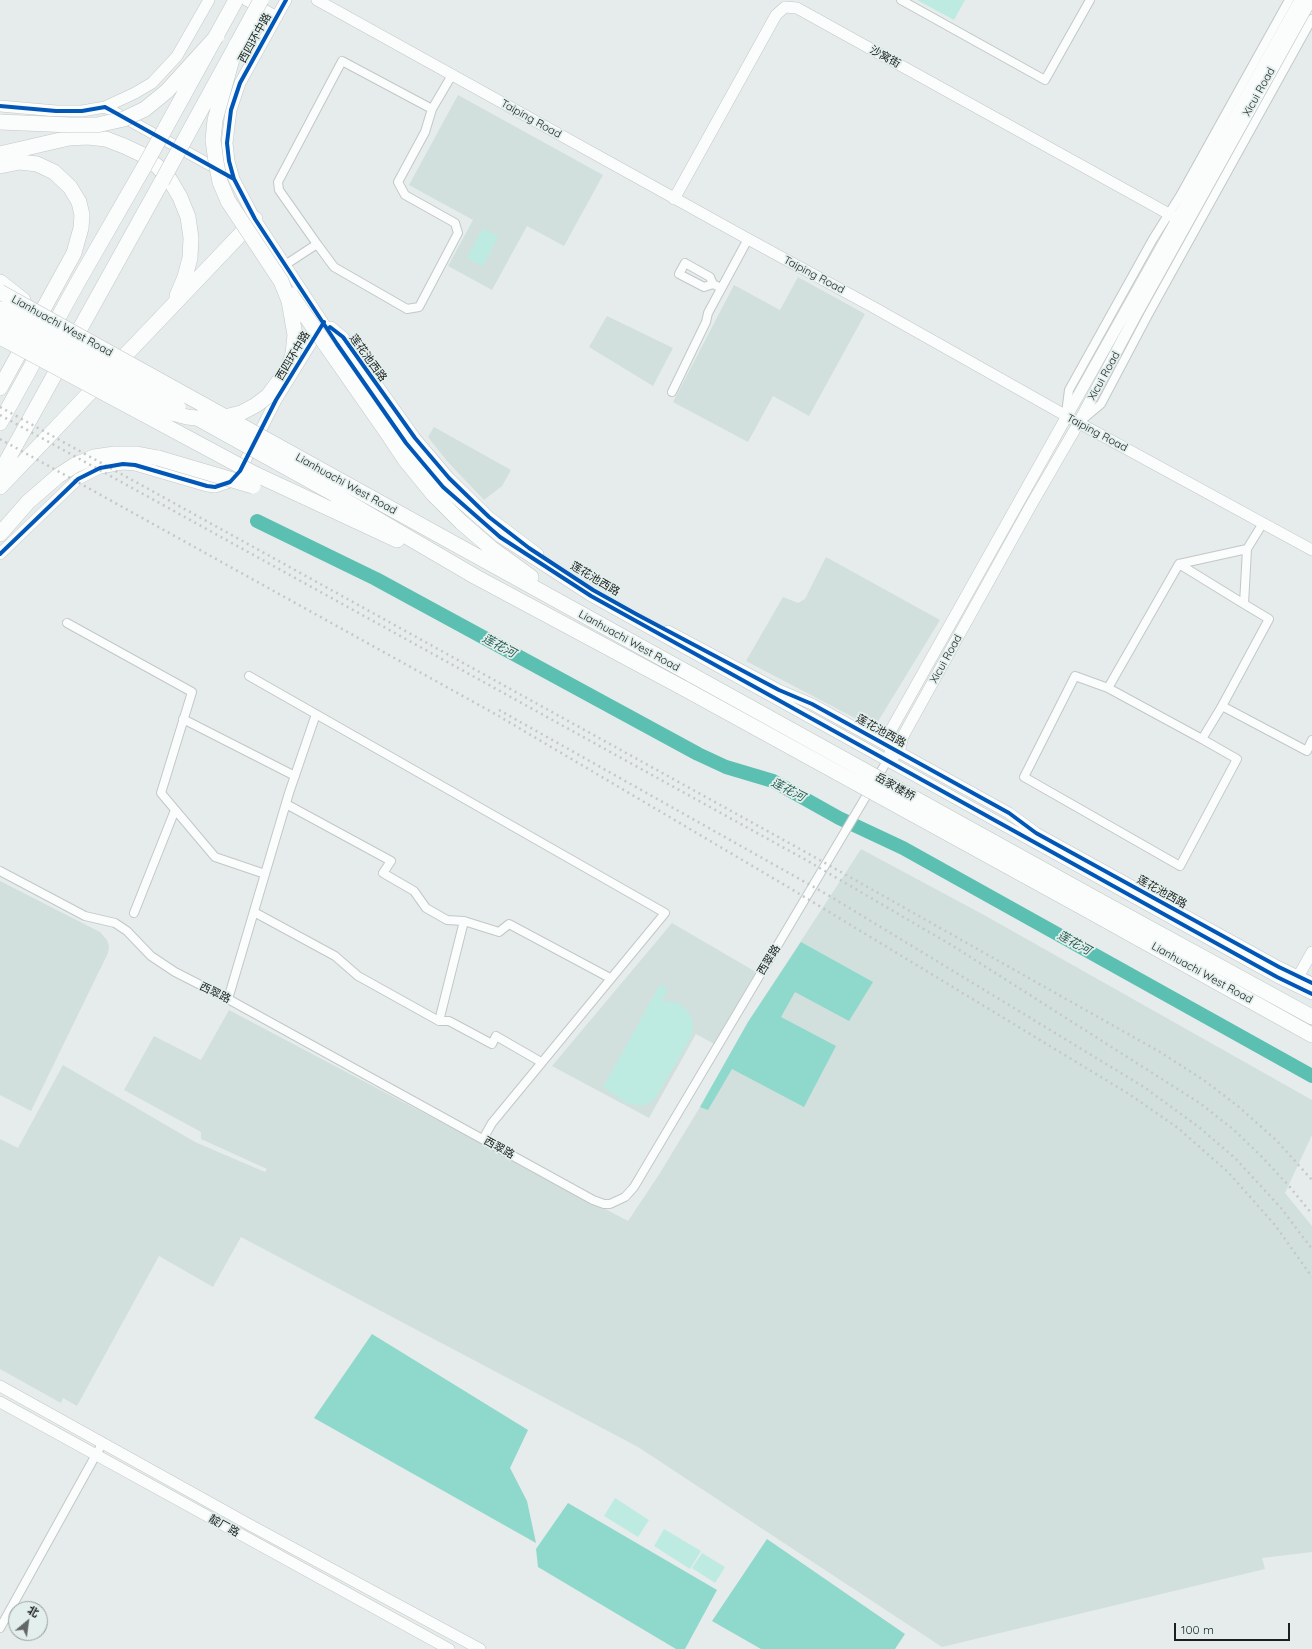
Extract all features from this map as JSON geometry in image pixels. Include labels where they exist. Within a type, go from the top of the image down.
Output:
[{"type":"highway","points":[[0,423],[236,0]]},
{"type":"highway","name":"西四环中路","points":[[0,473],[261,0]]},
{"type":"highway","points":[[5,123],[97,124],[124,119],[145,109],[167,91],[217,36]]},
{"type":"highway","points":[[236,45],[215,120],[213,140],[220,182],[228,201],[281,281],[406,461],[434,494],[461,522],[491,548],[580,613]]},
{"type":"highway","points":[[0,154],[48,142],[88,137],[106,139],[141,154],[157,166],[170,180],[180,196],[188,217],[191,238],[190,258],[185,277],[179,294],[166,314]]},
{"type":"highway","points":[[0,166],[20,162],[37,164],[54,172],[70,187],[79,202],[82,215],[82,228],[76,247],[64,272],[0,388]]},
{"type":"highway","points":[[0,487],[255,219]]},
{"type":"highway","points":[[0,324],[133,396],[165,411],[187,417],[206,419],[225,417],[241,413],[256,405],[268,396],[287,370],[293,354],[294,335],[289,300],[281,281]]},
{"type":"highway","points":[[0,282],[40,314]]},
{"type":"highway","name":"Lianhuachi West Road","points":[[0,292],[337,487],[476,577],[685,689]]},
{"type":"highway","name":"Lianhuachi West Road","points":[[0,309],[337,487],[580,613],[692,675]]},
{"type":"highway","points":[[0,337],[254,480]]},
{"type":"highway","points":[[0,534],[28,502],[58,476],[76,465],[94,457],[115,454],[137,454],[254,480],[313,501],[476,577]]},
{"type":"highway","points":[[0,543],[28,502]]},
{"type":"highway","name":"岳家楼桥","points":[[692,675],[1095,906]]},
{"type":"highway","name":"岳家楼桥","points":[[685,689],[1095,906]]},
{"type":"highway","name":"Lianhuachi West Road","points":[[1095,906],[1312,1017]]},
{"type":"highway","name":"Lianhuachi West Road","points":[[1095,906],[1312,1035]]},
{"type":"street","points":[[0,106],[56,111],[82,111],[105,107],[136,94],[152,83],[178,56],[209,0]]},
{"type":"street","points":[[246,0],[277,17]]},
{"type":"street","name":"西四环中路","points":[[0,554],[73,483],[100,468],[123,464],[135,465],[207,486],[215,487],[230,482],[240,470],[276,400],[324,322],[255,219],[234,178],[229,161],[227,143],[231,110],[240,83],[286,0]]},
{"type":"street","name":"Taiping Road","points":[[317,0],[674,199],[873,307],[1066,416],[1312,550]]},
{"type":"street","points":[[901,0],[1045,80],[1090,0]]},
{"type":"street","name":"Xicui Road","points":[[895,750],[891,730],[1066,416],[1173,216],[1297,8],[1311,0]]},
{"type":"street","name":"沙窝街","points":[[674,199],[776,15],[785,7],[797,8],[1173,216]]},
{"type":"street","name":"Xicui Road","points":[[895,750],[1030,507],[1079,423],[1297,8]]},
{"type":"street","points":[[432,109],[342,61],[278,182],[279,190],[334,267],[407,309],[419,307],[458,233],[455,223],[405,195],[398,182],[425,132],[432,109],[452,75]]},
{"type":"street","points":[[105,107],[234,178]]},
{"type":"street","points":[[672,392],[706,322],[708,313],[748,239]]},
{"type":"street","points":[[285,265],[317,244]]},
{"type":"street","points":[[713,284],[721,288]]},
{"type":"street","name":"莲花池西路","points":[[324,322],[343,337],[415,438],[449,478],[489,517],[529,548],[593,590],[636,614],[779,690],[812,704],[1009,813],[1036,833],[1298,977],[1312,983]]},
{"type":"street","name":"莲花池西路","points":[[324,322],[337,344],[406,443],[443,487],[500,537],[591,596],[1277,977],[1312,994]]},
{"type":"street","points":[[1244,604],[1247,549],[1262,524]]},
{"type":"street","points":[[1108,688],[1179,564],[1247,549]]},
{"type":"street","points":[[1179,564],[1269,619],[1222,706],[1202,739]]},
{"type":"street","points":[[67,623],[192,692],[161,793],[216,857],[265,874]]},
{"type":"street","points":[[249,676],[665,913],[541,1062],[492,1123],[483,1139]]},
{"type":"street","points":[[1075,676],[1108,688],[1237,759],[1180,866],[1024,777],[1075,676]]},
{"type":"street","points":[[1222,706],[1307,751],[1312,740]]},
{"type":"street","points":[[228,999],[286,804],[316,714]]},
{"type":"street","points":[[183,720],[295,776]]},
{"type":"street","points":[[888,761],[895,750]]},
{"type":"street","name":"西翠路","points":[[0,871],[85,916],[115,923],[127,931],[151,956],[175,972],[228,999],[593,1200],[604,1204],[610,1204],[626,1197],[634,1187],[888,761]]},
{"type":"street","points":[[286,804],[391,861],[383,873],[414,891],[426,908],[447,920],[464,921],[499,932],[509,924],[610,978]]},
{"type":"street","points":[[134,913],[175,810]]},
{"type":"street","points":[[254,912],[335,956],[358,976],[439,1021],[449,1021],[492,1044],[496,1036],[541,1062]]},
{"type":"street","points":[[439,1021],[464,921]]},
{"type":"street","points":[[1298,977],[1312,952]]},
{"type":"street","points":[[0,1386],[250,1525],[480,1649]]},
{"type":"street","name":"靛厂路","points":[[0,1402],[449,1649]]},
{"type":"street","points":[[0,1628],[103,1442]]},
{"type":"shaded area","points":[[458,95],[603,175],[564,246],[527,226],[492,290],[448,266],[473,220],[409,185]]},
{"type":"shaded area","points":[[798,277],[865,314],[809,416],[773,396],[748,442],[673,402],[734,285],[780,310]]},
{"type":"shaded area","points":[[607,316],[673,348],[653,386],[589,347]]},
{"type":"shaded area","points":[[434,427],[511,470],[502,486],[484,500],[447,461],[428,437]]},
{"type":"shaded area","points":[[826,557],[940,620],[877,723],[870,726],[746,661],[783,597],[798,603],[805,599]]},
{"type":"shaded area","points":[[861,849],[984,915],[1312,1100],[1312,1135],[1285,1193],[1312,1226],[1312,1552],[1262,1558],[1265,1569],[942,1647],[638,1447],[241,1237],[213,1287],[159,1256],[77,1406],[63,1398],[61,1403],[0,1369],[0,1139],[18,1148],[63,1065],[195,1142],[265,1172],[267,1169],[201,1139],[201,1132],[124,1090],[154,1036],[201,1060],[229,1010],[628,1221],[660,1173],[700,1107],[748,1022]]},
{"type":"shaded area","points":[[0,881],[100,932],[107,940],[109,946],[108,953],[31,1111],[0,1095]]},
{"type":"shaded area","points":[[672,923],[756,972],[714,1044],[696,1034],[649,1118],[552,1066]]},
{"type":"green space","points":[[917,0],[965,0],[954,20]]},
{"type":"green space","points":[[483,228],[498,237],[483,266],[467,258]]},
{"type":"green space","points":[[801,942],[873,982],[849,1021],[795,992],[781,1017],[836,1046],[804,1107],[732,1069],[708,1110],[700,1107],[748,1022]]},
{"type":"green space","points":[[660,985],[668,989],[661,1003],[665,1001],[678,1003],[689,1012],[693,1024],[692,1035],[654,1100],[643,1106],[627,1103],[603,1087]]},
{"type":"green space","points":[[372,1334],[528,1430],[510,1468],[527,1501],[536,1543],[314,1418]]},
{"type":"green space","points":[[615,1498],[649,1520],[638,1537],[604,1516]]},
{"type":"green space","points":[[568,1503],[717,1590],[685,1649],[676,1649],[538,1567],[536,1549]]},
{"type":"green space","points":[[664,1529],[701,1551],[690,1569],[654,1546]]},
{"type":"green space","points":[[767,1539],[905,1634],[895,1649],[761,1649],[712,1621]]},
{"type":"green space","points":[[702,1553],[725,1567],[715,1583],[692,1568]]},
{"type":"waterway","name":"莲花河","points":[[257,521],[376,579],[698,754],[726,767],[773,781],[839,818],[903,848],[1312,1076]]},
{"type":"railway","points":[[0,407],[809,854],[1160,1052],[1205,1081],[1239,1107],[1276,1140],[1312,1180]]},
{"type":"railway","points":[[0,415],[806,860],[953,946],[1201,1104],[1234,1130],[1262,1157],[1312,1214]]},
{"type":"railway","points":[[0,439],[497,715],[788,887],[1129,1094],[1178,1128],[1228,1172],[1275,1225],[1312,1277]]},
{"type":"railway","points":[[499,710],[828,895],[1144,1087],[1200,1128],[1236,1159],[1281,1208],[1312,1249]]},
{"type":"cycle path","points":[[286,0],[240,83],[231,110],[227,143],[229,161],[234,179],[255,219],[337,344],[406,443],[443,487],[500,537],[591,596],[1277,977],[1312,994]]},
{"type":"cycle path","points":[[0,106],[56,111],[82,111],[105,107],[234,179]]},
{"type":"cycle path","points":[[0,554],[78,479],[100,468],[123,464],[135,465],[207,486],[215,487],[230,482],[240,471],[276,400],[324,322]]},
{"type":"cycle path","points":[[330,327],[343,337],[415,438],[449,478],[489,517],[529,548],[593,590],[636,614],[779,690],[812,704],[1009,813],[1036,833],[1279,967],[1312,983]]}]
